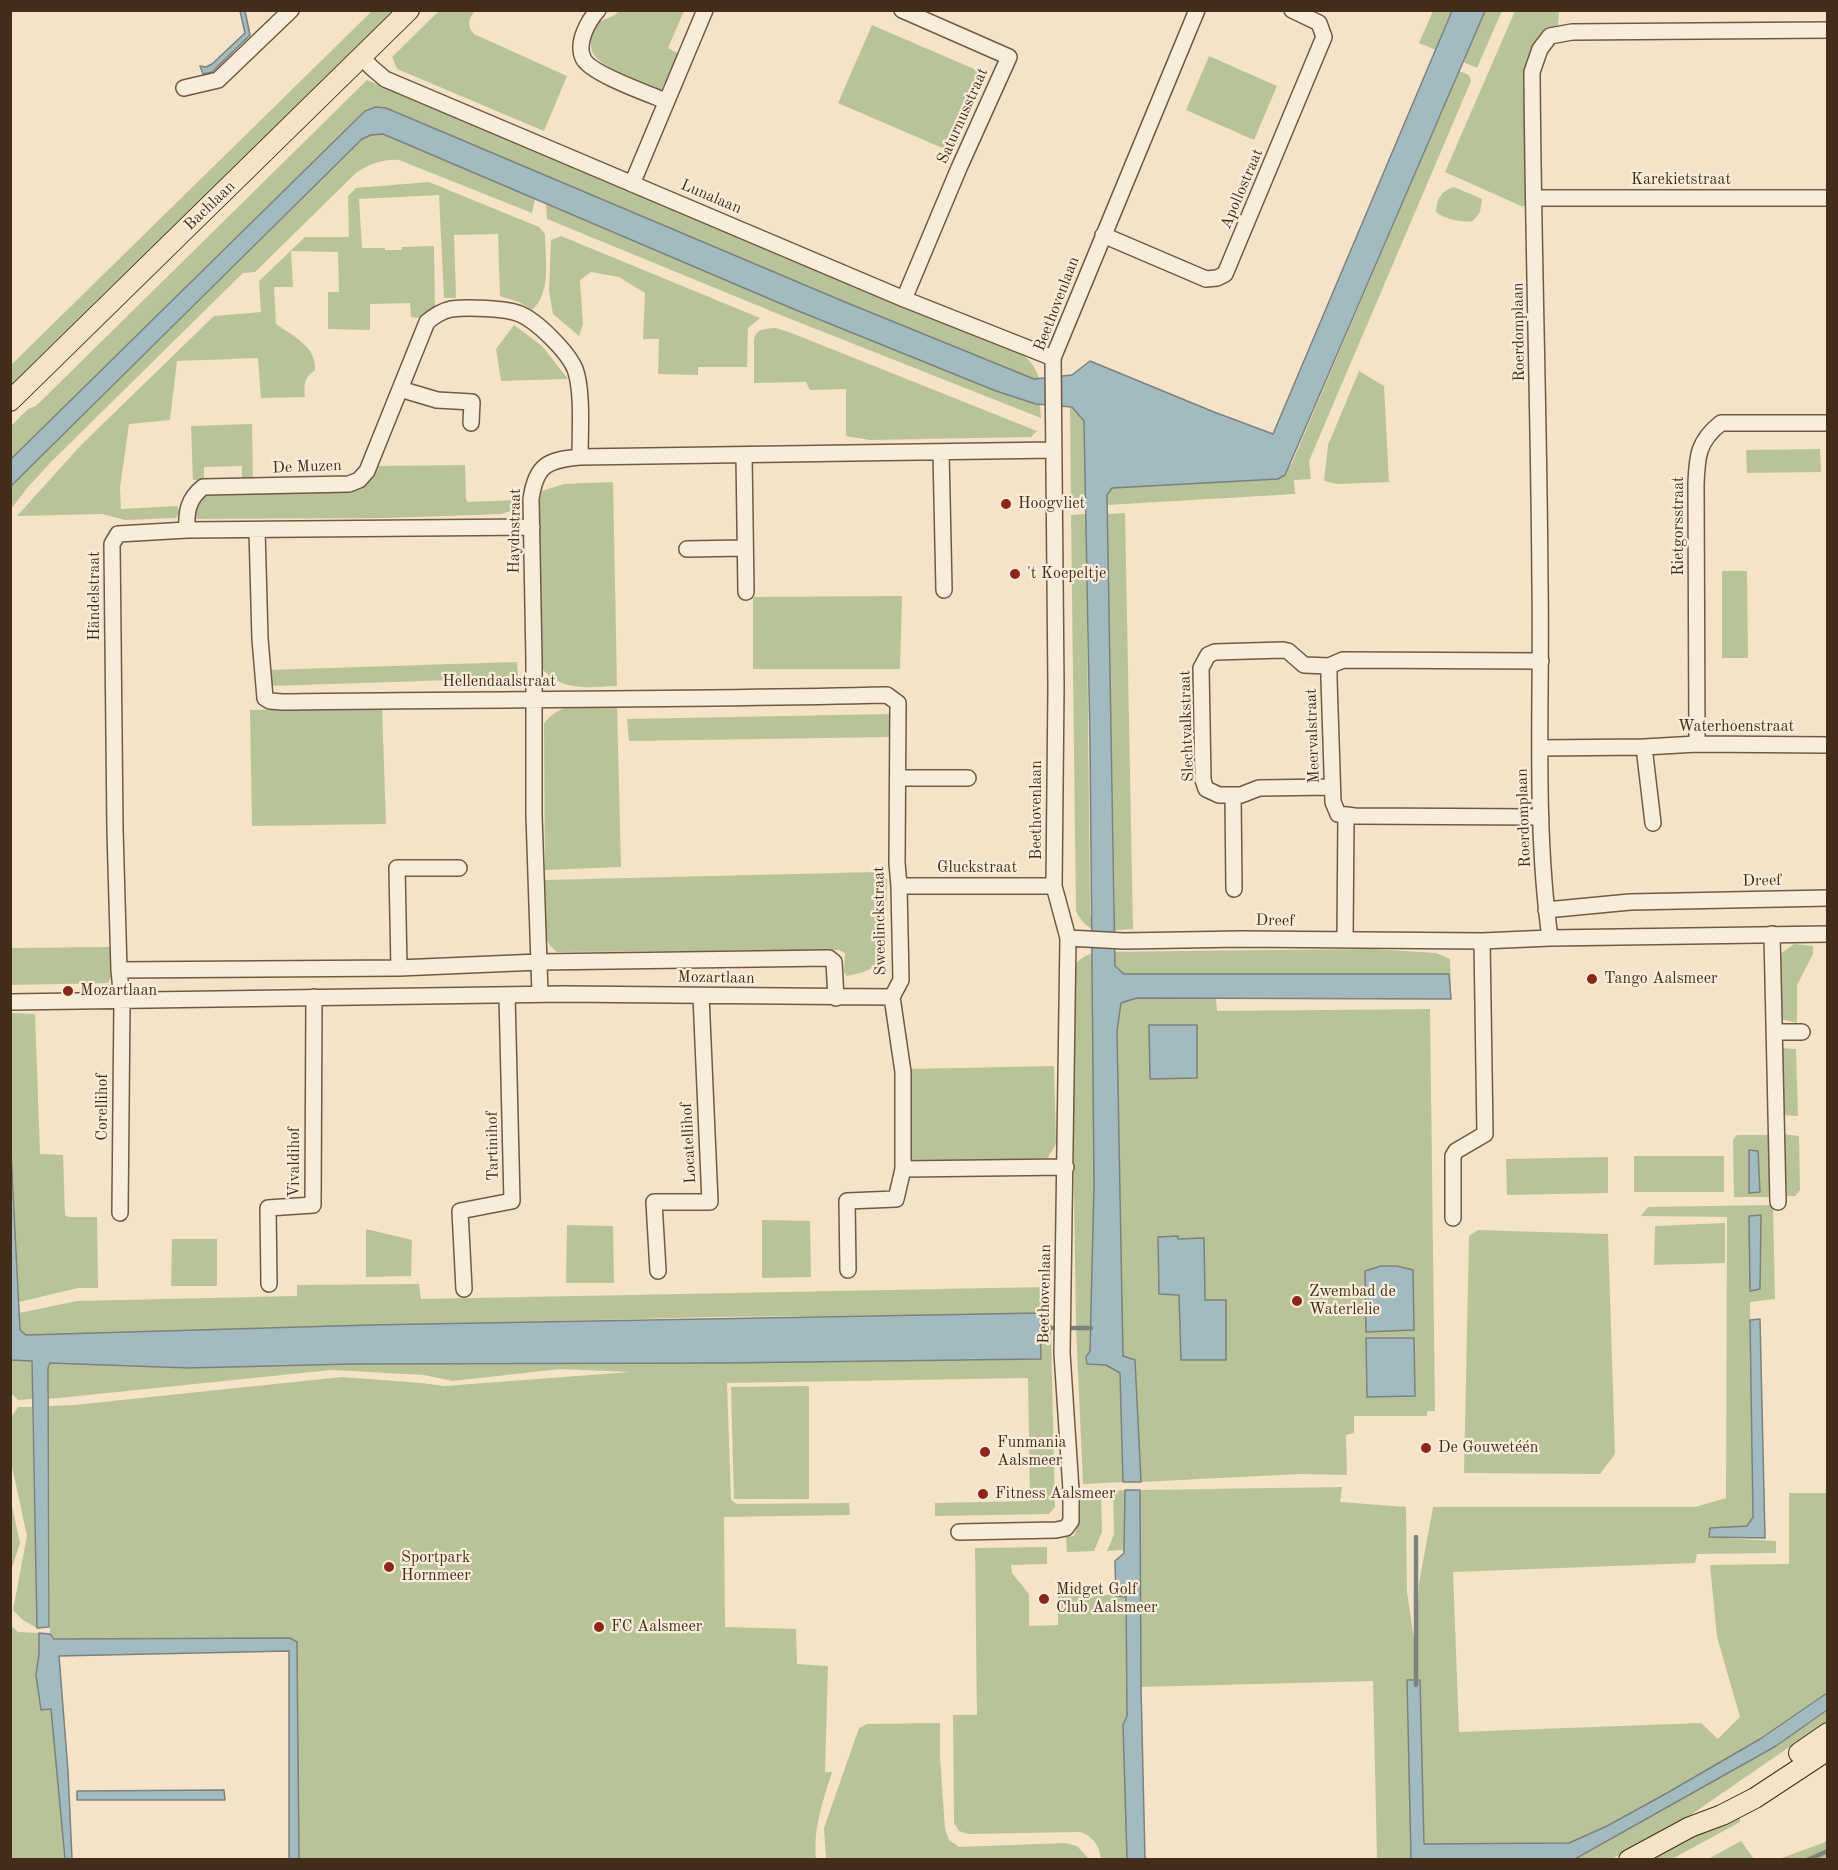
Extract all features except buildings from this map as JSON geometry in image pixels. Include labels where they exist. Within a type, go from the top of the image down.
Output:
[{"type":"main road","name":"Bachlaan","points":[[10,402],[409,10]]},
{"type":"main road","points":[[1690,1827],[1717,1805],[1827,1733]]},
{"type":"main road","points":[[1629,1860],[1690,1827],[1722,1815],[1755,1798],[1827,1750]]},
{"type":"street","points":[[184,87],[218,80],[291,10]]},
{"type":"street","points":[[598,10],[586,25],[582,58],[593,70],[666,101]]},
{"type":"street","points":[[632,184],[705,10]]},
{"type":"street","name":"Saturnusstraat","points":[[902,10],[1009,57],[904,299]]},
{"type":"street","name":"Beethovenlaan","points":[[959,1532],[1056,1530],[1066,1528],[1071,1521],[1062,1353],[1068,938],[1054,886],[1053,358],[1197,10]]},
{"type":"street","name":"Apollostraat","points":[[1103,235],[1206,279],[1225,274],[1324,37],[1319,23],[1292,10]]},
{"type":"street","name":"Roerdomplaan","points":[[1546,910],[1541,817],[1541,661],[1532,72],[1540,49],[1550,36],[1572,32],[1827,30]]},
{"type":"street","name":"Lunalaan","points":[[362,57],[385,79],[904,299],[1053,358]]},
{"type":"street","name":"Karekietstraat","points":[[1534,198],[1827,198]]},
{"type":"street","name":"De Muzen","points":[[187,530],[186,515],[190,502],[202,487],[349,484],[359,480],[367,471],[427,322],[435,315],[450,309],[514,311],[534,322],[569,358],[574,368],[579,392],[580,457]]},
{"type":"street","points":[[400,389],[437,400],[471,402],[471,423]]},
{"type":"street","name":"Rietgorsstraat","points":[[1697,744],[1696,484],[1698,452],[1710,431],[1721,423],[1827,423]]},
{"type":"street","name":"Haydnstraat","points":[[539,962],[534,817],[531,499],[533,482],[546,464],[559,459],[580,457],[1054,450]]},
{"type":"street","points":[[941,452],[944,590]]},
{"type":"street","points":[[744,455],[746,592]]},
{"type":"street","name":"Händelstraat","points":[[122,1001],[119,970],[112,544],[118,534],[187,530],[532,527]]},
{"type":"street","name":"Hellendaalstraat","points":[[257,530],[260,639],[265,698],[270,701],[620,700],[887,694],[898,703]]},
{"type":"street","points":[[687,549],[745,548]]},
{"type":"street","name":"Slechtvalkstraat","points":[[1329,666],[1304,665],[1288,651],[1283,650],[1215,652],[1208,655],[1201,668],[1203,780],[1206,789],[1219,795],[1242,795],[1259,788],[1332,787]]},
{"type":"street","name":"Meervalstraat","points":[[1346,815],[1338,814],[1333,802],[1329,666],[1343,660],[1541,661]]},
{"type":"street","name":"Sweelinckstraat","points":[[848,1270],[847,1201],[896,1199],[903,1169],[903,1072],[892,997],[901,980],[897,863],[898,703]]},
{"type":"street","name":"Waterhoenstraat","points":[[1540,748],[1697,744],[1827,745]]},
{"type":"street","points":[[1644,747],[1653,823]]},
{"type":"street","points":[[898,778],[968,778]]},
{"type":"street","points":[[1233,795],[1234,889]]},
{"type":"street","points":[[1345,940],[1346,815],[1541,817]]},
{"type":"street","points":[[399,968],[397,868],[459,867]]},
{"type":"street","name":"Gluckstraat","points":[[899,886],[1054,886]]},
{"type":"street","name":"Dreef","points":[[1546,910],[1630,902],[1827,898]]},
{"type":"street","points":[[1546,910],[1550,938]]},
{"type":"street","points":[[1772,934],[1778,1202]]},
{"type":"street","name":"Dreef","points":[[1068,938],[1088,940],[1482,942],[1550,938],[1827,934]]},
{"type":"street","points":[[1453,1218],[1453,1156],[1456,1151],[1485,1134],[1482,942]]},
{"type":"street","points":[[119,970],[399,968],[539,962],[829,958],[834,962],[836,998]]},
{"type":"street","points":[[539,962],[540,994]]},
{"type":"street","name":"Mozartlaan","points":[[10,1002],[540,994],[892,997]]},
{"type":"street","name":"Tartinihof","points":[[464,1289],[460,1211],[512,1202],[507,996]]},
{"type":"street","name":"Locatellihof","points":[[658,1270],[654,1202],[710,1202],[701,996]]},
{"type":"street","name":"Vivaldihof","points":[[269,1284],[268,1208],[314,1205],[314,997]]},
{"type":"street","name":"Corellihof","points":[[120,1214],[122,1001]]},
{"type":"street","points":[[1774,1032],[1802,1032]]},
{"type":"street","points":[[903,1169],[1066,1167]]},
{"type":"green space","points":[[1485,10],[1502,11],[1477,68],[1463,62]]},
{"type":"green space","points":[[372,11],[398,11],[11,391],[11,365]]},
{"type":"green space","points":[[439,11],[475,11],[469,23],[474,34],[567,76],[544,131],[397,69],[392,57]]},
{"type":"green space","points":[[620,11],[684,11],[668,48],[679,54],[661,90],[612,69],[592,51],[591,40],[595,23]]},
{"type":"green space","points":[[1433,11],[1452,11],[1436,50],[1419,43]]},
{"type":"green space","points":[[1515,11],[1559,11],[1558,26],[1564,27],[1540,39],[1529,206],[1521,206],[1445,172]]},
{"type":"green space","points":[[872,25],[981,72],[947,150],[838,103]]},
{"type":"green space","points":[[1209,56],[1277,86],[1254,140],[1186,110]]},
{"type":"green space","points":[[1459,71],[1469,75],[1471,81],[1309,461],[1311,479],[1294,480],[1295,494],[1107,505],[1107,495],[1111,488],[1278,479],[1292,463]]},
{"type":"green space","points":[[367,80],[1018,351],[1031,363],[1039,378],[1034,379],[845,302],[386,108],[365,111],[11,459],[11,426],[28,409],[36,406]]},
{"type":"green space","points":[[383,134],[535,199],[532,213],[399,160],[382,161],[361,170],[255,272],[243,273],[52,461],[11,509],[11,486],[39,456],[362,139],[371,135]]},
{"type":"green space","points":[[429,182],[539,227],[545,234],[545,285],[538,303],[532,310],[519,302],[500,296],[498,234],[454,235],[456,298],[444,298],[439,195],[359,199],[362,248],[402,250],[402,247],[434,246],[435,308],[415,318],[411,317],[410,303],[370,304],[370,330],[328,329],[328,292],[339,292],[338,252],[291,251],[293,287],[274,287],[276,324],[303,343],[315,362],[315,370],[306,382],[305,397],[261,398],[258,358],[177,361],[170,420],[129,424],[120,488],[121,509],[177,506],[180,511],[176,518],[125,520],[102,514],[17,516],[82,444],[214,316],[261,312],[259,281],[305,237],[349,237],[348,196],[356,188]]},
{"type":"green space","points":[[1454,187],[1482,199],[1480,212],[1473,221],[1453,220],[1436,212],[1440,196],[1446,190]]},
{"type":"green space","points":[[546,204],[791,308],[996,391],[1040,404],[1041,418],[547,219]]},
{"type":"green space","points":[[561,236],[760,318],[748,328],[747,367],[698,367],[698,375],[658,374],[659,339],[643,339],[645,293],[619,277],[591,272],[580,280],[583,325],[579,336],[553,314],[549,291],[551,240]]},
{"type":"green space","points":[[514,325],[542,346],[568,379],[501,381],[496,349]]},
{"type":"green space","points":[[776,328],[1037,431],[1031,437],[870,440],[846,436],[846,389],[810,390],[806,382],[754,383],[755,335],[762,330]]},
{"type":"green space","points":[[1359,371],[1384,386],[1389,482],[1337,484],[1324,481],[1328,445]]},
{"type":"green space","points":[[1070,406],[1084,421],[1086,506],[1071,506]]},
{"type":"green space","points":[[252,424],[253,478],[242,480],[242,466],[204,467],[204,480],[193,480],[191,426]]},
{"type":"green space","points":[[1820,449],[1821,472],[1747,473],[1746,450]]},
{"type":"green space","points":[[465,465],[468,502],[517,500],[517,505],[511,511],[501,514],[387,518],[197,519],[192,513],[200,496],[209,494],[351,490],[375,466]]},
{"type":"green space","points":[[613,482],[617,686],[577,687],[559,682],[543,670],[539,504],[542,491],[564,484]]},
{"type":"green space","points":[[1125,513],[1133,929],[1107,931],[1093,929],[1081,920],[1076,911],[1071,515],[1086,514],[1090,916],[1115,916],[1107,514]]},
{"type":"green space","points":[[1722,571],[1747,571],[1748,658],[1722,658]]},
{"type":"green space","points":[[902,596],[900,669],[753,669],[753,597]]},
{"type":"green space","points":[[517,662],[518,678],[268,686],[267,670]]},
{"type":"green space","points":[[587,704],[617,704],[621,867],[545,870],[544,724],[551,716],[568,707]]},
{"type":"green space","points":[[382,707],[386,824],[252,826],[250,710]]},
{"type":"green space","points":[[891,714],[890,737],[629,741],[627,719]]},
{"type":"green space","points":[[878,872],[887,879],[885,927],[881,953],[870,969],[847,976],[844,972],[845,953],[839,950],[557,952],[546,938],[545,880]]},
{"type":"green space","points":[[1794,944],[1813,946],[1813,954],[1797,985],[1797,1023],[1781,1019],[1780,954]]},
{"type":"green space","points":[[110,947],[111,977],[108,983],[11,985],[11,948]]},
{"type":"green space","points":[[1373,949],[1436,953],[1450,959],[1451,999],[1449,974],[1123,974],[1115,966],[1094,1186],[1090,1351],[1086,1357],[1087,1364],[1106,1365],[1120,1373],[1123,1482],[1083,1484],[1076,1328],[1071,987],[1076,964],[1095,952]]},
{"type":"green space","name":"Zwembad de Waterlelie","points":[[1137,998],[1216,998],[1217,1011],[1430,1009],[1435,1411],[1427,1411],[1427,1416],[1354,1416],[1354,1433],[1346,1435],[1347,1475],[1300,1474],[1141,1482],[1135,1360],[1123,1356],[1117,1031],[1121,1003]]},
{"type":"green space","points":[[10,1013],[35,1014],[40,1154],[63,1155],[65,1215],[68,1217],[97,1217],[98,1288],[78,1288],[19,1302],[11,1130]]},
{"type":"green space","points":[[1780,1048],[1796,1049],[1798,1116],[1782,1115]]},
{"type":"green space","points":[[1054,1066],[1056,1144],[1047,1159],[1036,1162],[916,1166],[912,1161],[910,1069]]},
{"type":"green space","points":[[1783,1134],[1799,1136],[1800,1190],[1795,1196],[1784,1196]]},
{"type":"green space","points":[[1737,1135],[1773,1135],[1774,1197],[1734,1197],[1733,1140]]},
{"type":"green space","points":[[1634,1156],[1724,1156],[1724,1192],[1634,1192]]},
{"type":"green space","points":[[1608,1157],[1608,1193],[1507,1195],[1506,1159]]},
{"type":"green space","points":[[1773,1205],[1775,1299],[1750,1302],[1753,1517],[1747,1526],[1710,1528],[1709,1537],[1776,1541],[1776,1553],[1697,1554],[1695,1563],[1453,1572],[1459,1732],[1701,1723],[1718,1739],[1740,1717],[1717,1637],[1710,1565],[1789,1564],[1789,1493],[1827,1493],[1827,1693],[1760,1739],[1607,1826],[1569,1843],[1423,1844],[1420,1680],[1408,1680],[1411,1859],[1377,1859],[1373,1681],[1141,1687],[1140,1490],[1342,1487],[1340,1502],[1406,1507],[1407,1592],[1416,1652],[1419,1583],[1433,1507],[1695,1507],[1726,1498],[1727,1217],[1641,1216],[1648,1207]],"holes":[[[1761,1215],[1760,1289],[1750,1291],[1749,1217]]]},
{"type":"green space","points":[[762,1220],[810,1221],[811,1277],[762,1278]]},
{"type":"green space","points":[[1725,1223],[1725,1263],[1654,1265],[1655,1226]]},
{"type":"green space","points":[[567,1225],[613,1226],[614,1283],[566,1283]]},
{"type":"green space","points":[[366,1229],[412,1240],[411,1276],[366,1277]]},
{"type":"green space","points":[[1478,1230],[1608,1234],[1615,1454],[1600,1474],[1464,1473],[1469,1236]]},
{"type":"green space","points":[[172,1239],[217,1239],[217,1286],[171,1286]]},
{"type":"green space","name":"Sportpark Hornmeer","points":[[419,1284],[421,1299],[1044,1287],[1050,1290],[1055,1507],[1049,1514],[935,1516],[935,1503],[1030,1501],[1028,1378],[727,1383],[731,1500],[737,1504],[849,1503],[850,1515],[724,1517],[725,1627],[796,1629],[797,1664],[828,1666],[825,1772],[832,1772],[817,1826],[816,1859],[299,1859],[297,1642],[54,1639],[50,1634],[49,1406],[342,1377],[444,1386],[630,1372],[560,1369],[453,1381],[424,1375],[331,1370],[49,1399],[48,1367],[50,1363],[189,1368],[352,1364],[1041,1359],[1040,1314],[713,1317],[26,1335],[20,1330],[19,1313],[77,1301],[297,1296],[297,1285]]},
{"type":"green space","points":[[10,1360],[32,1361],[32,1399],[18,1400],[11,1393]]},
{"type":"green space","points":[[809,1386],[809,1499],[734,1499],[731,1387]]},
{"type":"green space","points":[[18,1407],[32,1407],[37,1628],[23,1620],[13,1610],[27,1536],[11,1462],[10,1419]]},
{"type":"green space","points":[[1125,1490],[1124,1550],[1107,1551],[1114,1534],[1113,1491]]},
{"type":"green space","points":[[1083,1494],[1101,1494],[1102,1532],[1094,1551],[1067,1552],[1066,1537],[1074,1536],[1078,1526],[1078,1500]]},
{"type":"green space","points":[[10,1496],[20,1543],[11,1571],[10,1571]]},
{"type":"green space","points":[[1047,1547],[1047,1564],[1011,1565],[1012,1573],[1029,1594],[1029,1626],[1058,1625],[1058,1584],[1087,1597],[1116,1594],[1126,1596],[1127,1716],[1123,1725],[1127,1859],[1101,1859],[1095,1842],[1081,1832],[968,1834],[959,1831],[954,1823],[953,1715],[977,1715],[975,1548]]},
{"type":"green space","points":[[10,1625],[18,1632],[39,1633],[36,1675],[41,1709],[51,1708],[65,1859],[11,1859]]},
{"type":"green space","points":[[1827,1710],[1827,1721],[1692,1814],[1611,1859],[1575,1860],[1776,1746]]},
{"type":"green space","points":[[940,1723],[945,1829],[949,1840],[959,1847],[1065,1843],[1077,1846],[1089,1859],[826,1859],[824,1828],[859,1728],[867,1724]]},
{"type":"green space","points":[[1740,1817],[1740,1822],[1672,1859],[1647,1860],[1690,1835]]},
{"type":"green space","points":[[1827,1840],[1827,1859],[1779,1859],[1825,1842]]},
{"type":"green space","points":[[1741,1841],[1754,1859],[1708,1859],[1710,1858]]},
{"type":"water","points":[[240,11],[245,11],[250,35],[212,72],[203,74],[200,66],[206,67],[212,64],[245,33]]},
{"type":"water","points":[[1452,11],[1485,11],[1285,475],[1278,479],[1112,488],[1107,495],[1115,966],[1124,974],[1449,974],[1451,999],[1137,998],[1121,1003],[1117,1031],[1123,1356],[1135,1360],[1141,1482],[1123,1482],[1120,1373],[1106,1365],[1087,1364],[1086,1357],[1090,1351],[1094,1186],[1090,742],[1084,421],[1072,407],[1036,404],[996,391],[791,308],[383,134],[371,135],[362,139],[11,486],[11,459],[365,111],[376,107],[386,108],[845,302],[1034,379],[1072,375],[1090,361],[1273,434]]},
{"type":"water","points":[[1149,1025],[1197,1025],[1197,1078],[1150,1079]]},
{"type":"water","points":[[10,1130],[20,1330],[26,1335],[370,1325],[1040,1313],[1041,1359],[352,1364],[189,1368],[50,1363],[48,1368],[49,1627],[37,1628],[32,1361],[11,1360]]},
{"type":"water","points":[[1749,1150],[1758,1151],[1760,1192],[1749,1193]]},
{"type":"water","points":[[1761,1215],[1760,1289],[1750,1291],[1749,1216]]},
{"type":"water","points":[[1178,1236],[1178,1239],[1204,1238],[1205,1300],[1226,1300],[1226,1360],[1181,1360],[1179,1295],[1159,1294],[1158,1237]]},
{"type":"water","points":[[1381,1266],[1397,1266],[1413,1270],[1414,1330],[1366,1332],[1365,1271]]},
{"type":"water","points":[[1760,1319],[1765,1538],[1709,1537],[1710,1528],[1747,1526],[1753,1517],[1750,1320]]},
{"type":"water","points":[[1366,1338],[1414,1338],[1415,1396],[1367,1397]]},
{"type":"water","points":[[1125,1490],[1140,1490],[1145,1859],[1127,1859],[1123,1725],[1127,1716],[1126,1597],[1116,1596],[1115,1561],[1124,1553]]},
{"type":"water","points":[[39,1633],[50,1634],[54,1639],[290,1638],[297,1642],[299,1859],[289,1859],[289,1651],[59,1656],[72,1859],[65,1859],[51,1709],[41,1710],[36,1675]]},
{"type":"water","points":[[1407,1680],[1420,1680],[1424,1844],[1569,1843],[1607,1826],[1760,1739],[1827,1693],[1827,1710],[1776,1746],[1575,1859],[1411,1859]]},
{"type":"water","points":[[224,1790],[225,1800],[77,1800],[77,1791]]},
{"type":"waterway","points":[[1041,1328],[1091,1328]]},
{"type":"waterway","points":[[1416,1537],[1416,1685]]},
{"type":"waterway","points":[[1807,1860],[1828,1851]]},
{"type":"place","name":"Hoogvliet","points":[[1006,504]]},
{"type":"place","name":"'t Koepeltje","points":[[1015,574]]},
{"type":"place","name":"Tango Aalsmeer","points":[[1592,979]]},
{"type":"place","name":"Mozartlaan","points":[[68,991]]},
{"type":"place","name":"Zwembad de Waterlelie","points":[[1297,1301]]},
{"type":"place","name":"De Gouwetéén","points":[[1426,1448]]},
{"type":"place","name":"Funmania Aalsmeer","points":[[985,1452]]},
{"type":"place","name":"Fitness Aalsmeer","points":[[983,1494]]},
{"type":"place","name":"Sportpark Hornmeer","points":[[389,1567]]},
{"type":"place","name":"Midget Golf Club Aalsmeer","points":[[1044,1599]]},
{"type":"place","name":"FC Aalsmeer","points":[[599,1627]]}]
